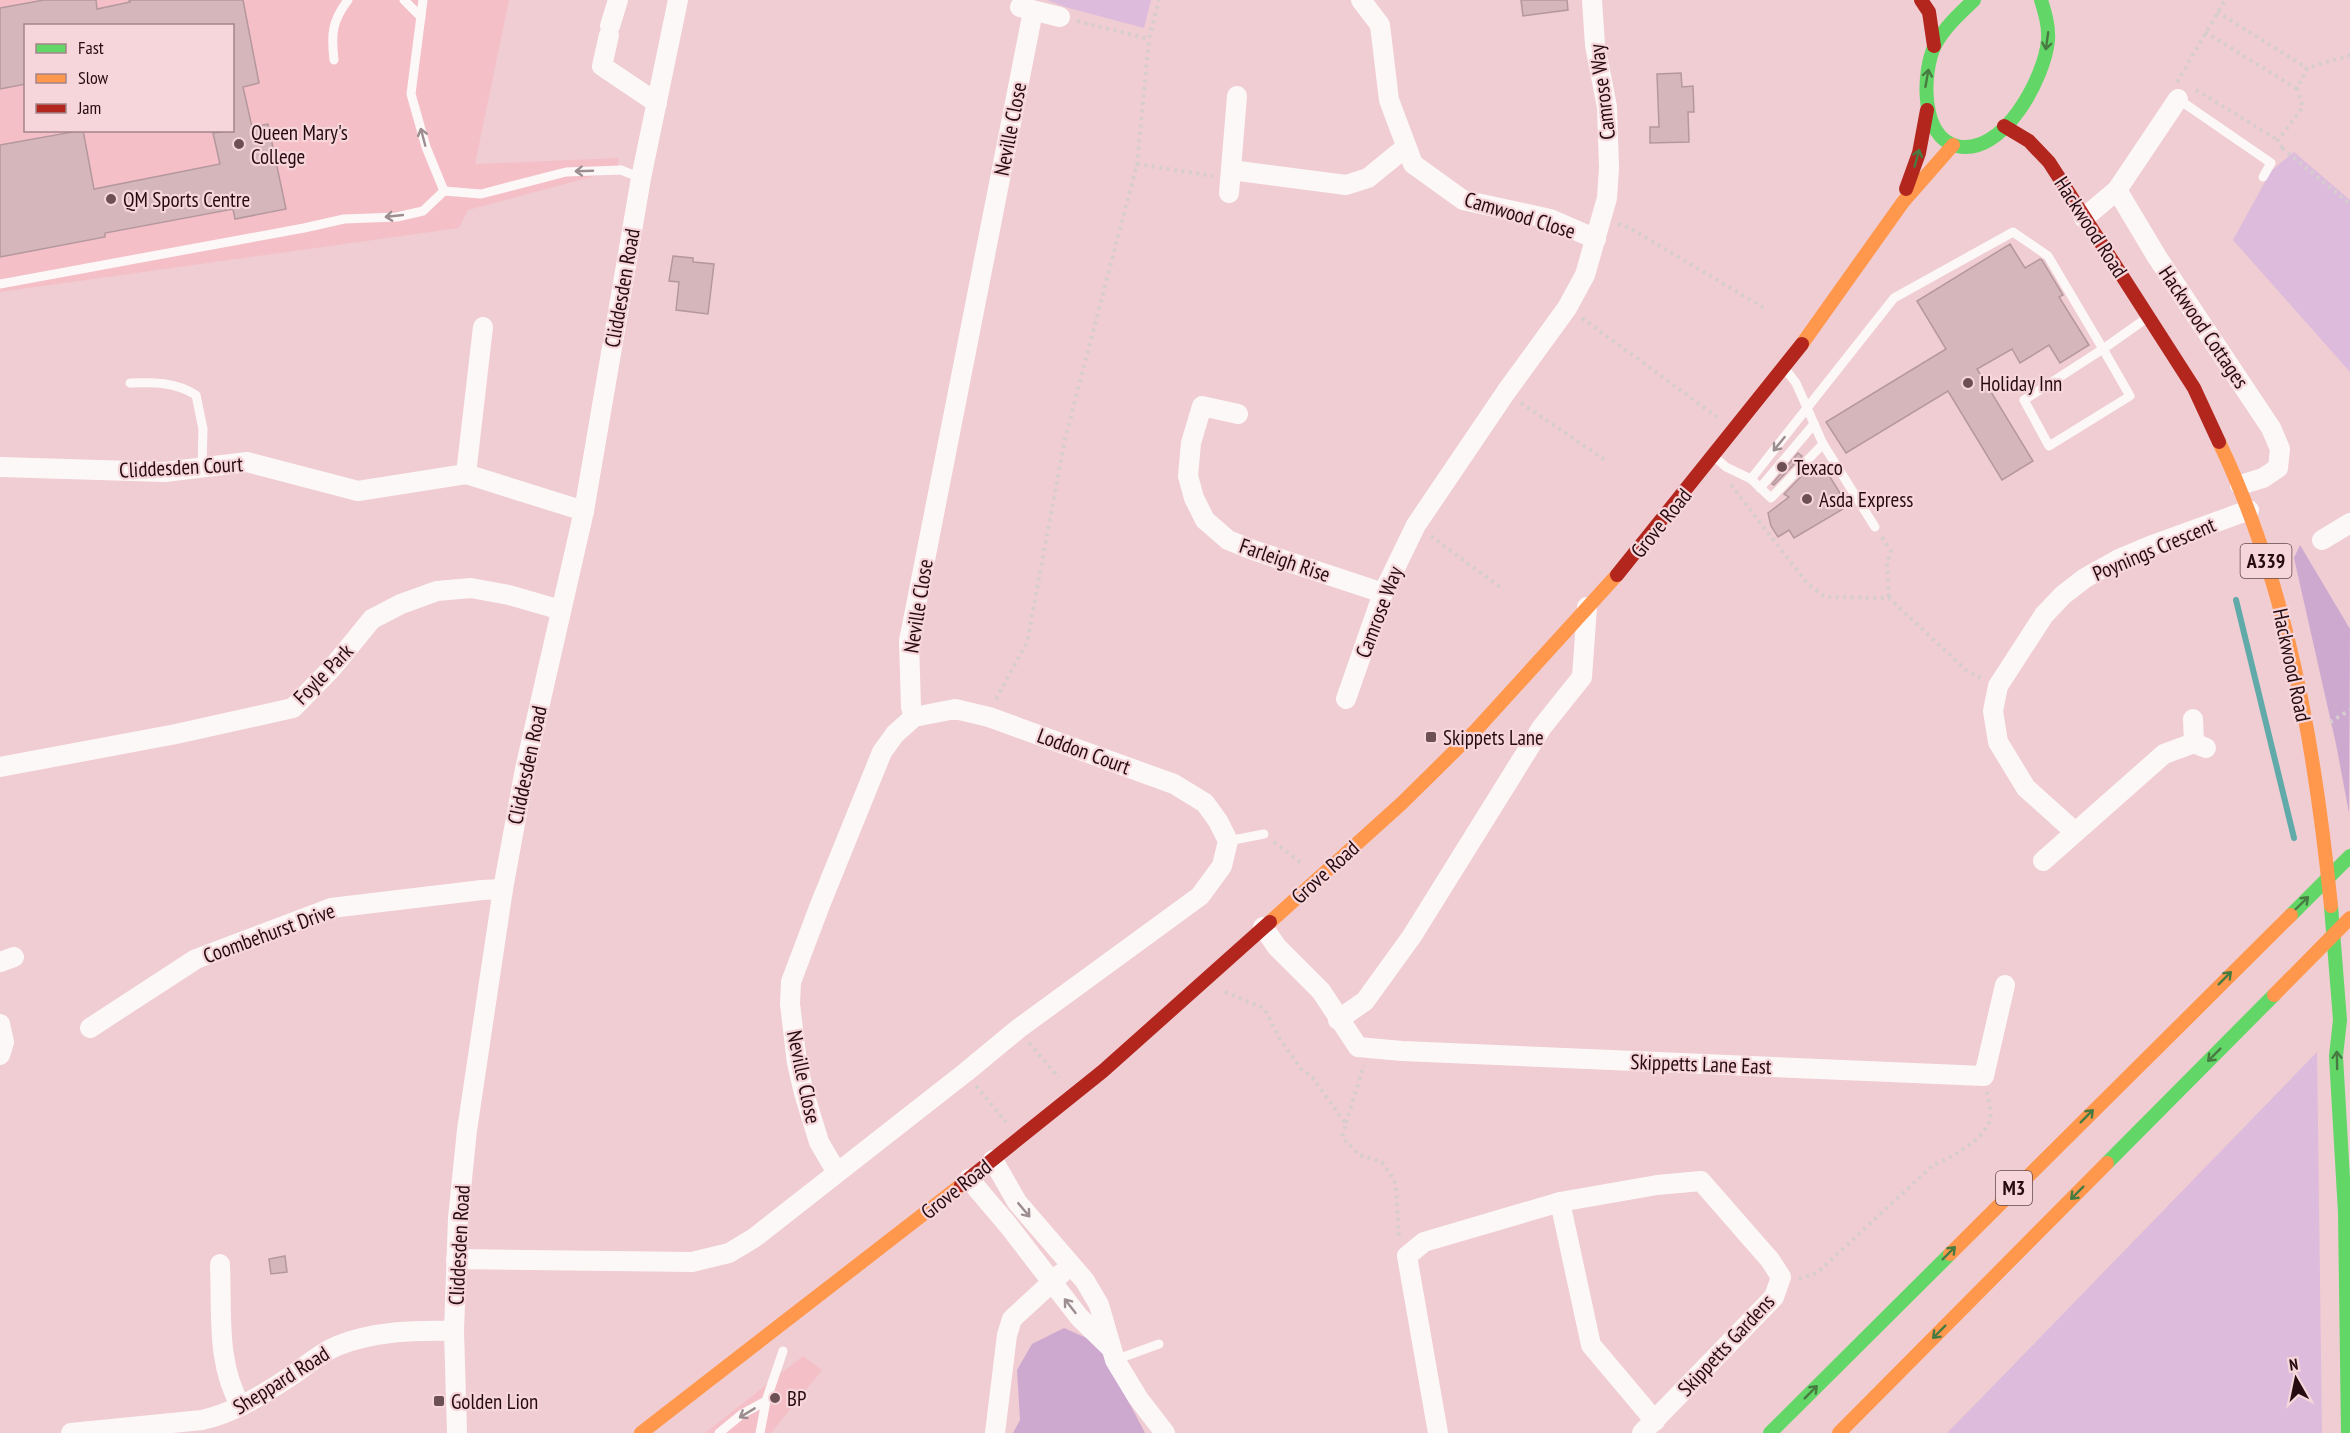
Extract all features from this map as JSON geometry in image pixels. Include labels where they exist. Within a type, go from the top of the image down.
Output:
[{"type":"main road","points":[[1921,0],[1929,12],[1934,46]]},
{"type":"main road","points":[[1934,46],[1974,0]]},
{"type":"main road","points":[[1928,110],[1935,127],[1953,145],[1960,147],[1981,143],[2004,126],[2028,99],[2044,59],[2049,32],[2041,0]]},
{"type":"main road","points":[[2046,15],[2051,0]]},
{"type":"main road","name":"Grove Road","points":[[1901,204],[1919,153],[1928,110],[1925,90],[1934,46]]},
{"type":"main road","points":[[2036,81],[2037,107]]},
{"type":"main road","name":"Hackwood Road","points":[[2004,126],[2042,152],[2194,388],[2240,485],[2282,614],[2301,698],[2323,828],[2340,1020]]},
{"type":"main road","name":"Hackwood Road","points":[[2039,130],[2042,152]]},
{"type":"main road","name":"Grove Road","points":[[641,1433],[969,1179],[1103,1071],[1395,810],[1435,771],[1476,730],[1627,565],[1785,368],[1901,204],[1953,145]]},
{"type":"main road","name":"M3","points":[[1770,1433],[2350,856]]},
{"type":"main road","name":"M3","points":[[1839,1433],[2350,918]]},
{"type":"main road","name":"A339","points":[[2340,1020],[2350,1036]]},
{"type":"main road","name":"A339","points":[[2340,1020],[2337,1040],[2344,1099],[2348,1433]]},
{"type":"street","points":[[618,0],[602,66],[657,103]]},
{"type":"street","name":"Cliddesden Road","points":[[457,1433],[454,1330],[456,1259],[467,1130],[503,890],[525,768],[584,511],[641,178],[678,0]]},
{"type":"street","name":"Camwood Close","points":[[1361,0],[1380,25],[1389,100],[1413,164],[1463,200],[1550,219],[1596,239]]},
{"type":"street","name":"Camrose Way","points":[[1346,699],[1383,593],[1416,525],[1506,392],[1567,308],[1585,275],[1607,198],[1609,168],[1607,107],[1595,45],[1592,0]]},
{"type":"street","name":"Neville Close","points":[[837,1173],[819,1142],[804,1093],[797,1063],[790,1004],[791,982],[819,906],[882,752],[894,734],[914,717],[911,707],[909,640],[1026,9],[1060,17]]},
{"type":"street","points":[[1238,96],[1230,181],[1346,185],[1368,178],[1406,147]]},
{"type":"street","points":[[2084,218],[2117,190],[2178,99]]},
{"type":"street","name":"Hackwood Cottages","points":[[2117,190],[2157,257],[2271,428],[2280,449],[2278,468],[2263,478],[2240,485]]},
{"type":"street","points":[[466,474],[483,327]]},
{"type":"street","name":"Farleigh Rise","points":[[1238,414],[1202,406],[1188,460],[1188,476],[1194,498],[1205,520],[1228,540],[1383,593]]},
{"type":"street","name":"Cliddesden Court","points":[[0,467],[165,472],[247,462],[358,491],[466,474],[584,511]]},
{"type":"street","name":"Poynings Crescent","points":[[2075,832],[2026,788],[1998,742],[1993,711],[1998,686],[2044,615],[2063,595],[2085,578],[2119,559],[2150,546],[2249,510]]},
{"type":"street","points":[[2322,540],[2350,523]]},
{"type":"street","name":"Foyle Park","points":[[0,767],[176,734],[293,708],[332,668],[372,620],[402,604],[437,591],[471,588],[509,595],[561,610]]},
{"type":"street","points":[[1338,1020],[1365,1001],[1412,936],[1542,726],[1582,676],[1587,607]]},
{"type":"street","name":"Loddon Court","points":[[914,717],[955,709],[989,717],[1174,784],[1205,803],[1218,820],[1228,842]]},
{"type":"street","points":[[2043,861],[2164,754],[2200,745],[2193,719]]},
{"type":"street","points":[[456,1259],[692,1262],[729,1253],[754,1238],[1018,1029],[1200,896],[1222,866],[1228,842]]},
{"type":"street","name":"Coombehurst Drive","points":[[90,1028],[196,959],[331,908],[482,890],[503,890]]},
{"type":"street","points":[[1263,927],[1277,947],[1321,992],[1358,1047],[1369,1048]]},
{"type":"street","points":[[1984,1076],[2006,985]]},
{"type":"street","points":[[0,1024],[4,1042],[0,1055]]},
{"type":"street","name":"Skippetts Lane East","points":[[1369,1048],[1984,1076]]},
{"type":"street","points":[[993,1160],[1017,1202],[1086,1281],[1100,1305],[1113,1354]]},
{"type":"street","points":[[969,1179],[1052,1281],[1078,1317],[1113,1354],[1138,1398],[1165,1433]]},
{"type":"street","name":"Skippetts Gardens","points":[[1438,1433],[1407,1256],[1424,1242],[1560,1202],[1657,1185],[1701,1181],[1770,1260],[1781,1278],[1774,1297],[1648,1427],[1591,1345],[1560,1202]]},
{"type":"street","points":[[220,1264],[224,1357],[230,1386],[241,1406]]},
{"type":"street","points":[[995,1433],[1012,1319],[1071,1265]]},
{"type":"street","name":"Sheppard Road","points":[[71,1433],[126,1430],[222,1416],[336,1347],[362,1337],[421,1330],[454,1330]]},
{"type":"lane","points":[[334,60],[332,42],[337,15],[348,0]]},
{"type":"lane","points":[[404,0],[421,17]]},
{"type":"lane","points":[[423,0],[411,94],[426,147],[444,191]]},
{"type":"lane","points":[[2178,99],[2271,164],[2263,177]]},
{"type":"lane","points":[[0,284],[344,219],[397,217],[423,211],[444,191],[481,194],[566,172],[621,170],[641,178]]},
{"type":"lane","points":[[1751,480],[1894,298],[2013,232],[2048,256],[2103,349],[2130,396],[2049,446],[2024,400],[2103,349],[2148,316]]},
{"type":"lane","points":[[1785,368],[1796,383],[1823,444],[1875,526]]},
{"type":"lane","points":[[130,383],[157,382],[183,387],[196,395],[203,429],[201,468]]},
{"type":"lane","points":[[1760,488],[1814,424]]},
{"type":"lane","points":[[1714,456],[1726,467],[1751,480],[1771,498],[1823,444]]},
{"type":"lane","points":[[1228,842],[1264,834]]},
{"type":"lane","points":[[1113,1354],[1159,1344]]},
{"type":"lane","points":[[760,1433],[766,1401],[783,1351]]},
{"type":"lane","points":[[719,1433],[742,1414],[766,1401]]},
{"type":"path","points":[[994,702],[999,698],[1028,642],[1065,439],[1137,164],[1149,39],[1159,0]]},
{"type":"path","points":[[2178,99],[2177,79],[2225,0]]},
{"type":"path","points":[[2217,12],[2307,68]]},
{"type":"path","points":[[1060,17],[1149,39]]},
{"type":"path","points":[[2205,33],[2297,89],[2303,107],[2278,140]]},
{"type":"path","points":[[2297,89],[2307,68],[2350,55]]},
{"type":"path","points":[[2177,79],[2278,140],[2282,147],[2350,204]]},
{"type":"path","points":[[2271,164],[2282,147]]},
{"type":"path","points":[[1137,164],[1230,181]]},
{"type":"path","points":[[1601,220],[1628,227],[1766,309]]},
{"type":"path","points":[[1567,308],[1723,422]]},
{"type":"path","points":[[1506,392],[1605,460]]},
{"type":"path","points":[[1727,481],[1807,583],[1825,597],[1889,598],[1967,671],[1998,686]]},
{"type":"path","points":[[1416,525],[1504,590]]},
{"type":"path","points":[[1875,526],[1891,551],[1887,563],[1889,598]]},
{"type":"path","points":[[2327,724],[2350,710]]},
{"type":"path","points":[[1264,834],[1304,866]]},
{"type":"path","points":[[1222,991],[1264,1008],[1280,1039],[1301,1069],[1312,1077],[1346,1124]]},
{"type":"path","points":[[1369,1048],[1342,1137],[1359,1155],[1382,1162],[1396,1185],[1399,1243]]},
{"type":"path","points":[[1038,1054],[1059,1078]]},
{"type":"path","points":[[1781,1278],[1798,1280],[1817,1273],[1933,1165],[1947,1159],[1982,1134],[1991,1118],[1984,1076]]},
{"type":"path","points":[[985,1098],[1006,1122]]},
{"type":"shaded area","name":"Queen Mary's College","points":[[0,0],[509,0],[475,164],[619,158],[617,170],[468,210],[459,228],[0,292]]},
{"type":"shaded area","points":[[1047,0],[1151,0],[1144,28]]},
{"type":"shaded area","points":[[2294,152],[2350,200],[2350,372],[2233,240],[2271,171]]},
{"type":"shaded area","points":[[2300,545],[2350,629],[2349,813],[2336,744],[2294,558]]},
{"type":"shaded area","points":[[2317,1052],[2322,1433],[1947,1433],[1997,1382]]},
{"type":"shaded area","points":[[1064,1328],[1098,1343],[1145,1433],[1013,1433],[1020,1420],[1017,1370],[1032,1344]]},
{"type":"shaded area","name":"BP","points":[[803,1356],[822,1370],[771,1433],[705,1433]]},
{"type":"building","points":[[44,0],[96,0],[97,9],[130,2],[129,0],[243,0],[259,83],[243,87],[252,127],[268,124],[286,209],[235,219],[233,209],[105,233],[105,237],[0,257],[0,145],[83,132],[94,189],[220,164],[213,133],[234,132],[234,24],[24,24],[24,84],[0,89],[0,8]]},
{"type":"building","points":[[1521,0],[1567,0],[1568,10],[1523,16]]},
{"type":"building","points":[[1681,73],[1682,87],[1693,86],[1694,112],[1688,112],[1689,142],[1650,143],[1650,127],[1659,127],[1657,74]]},
{"type":"building","points":[[2010,244],[2025,268],[2042,260],[2063,295],[2059,297],[2089,345],[2060,363],[2049,345],[2020,363],[2012,349],[1977,369],[2033,461],[2002,480],[1948,391],[1846,453],[1826,422],[1946,349],[1917,301]]},
{"type":"building","points":[[673,256],[693,258],[693,262],[714,264],[708,314],[676,310],[679,282],[669,281]]},
{"type":"building","points":[[1798,453],[1802,456],[1774,485],[1772,484]]},
{"type":"building","points":[[1812,465],[1824,474],[1827,472],[1848,506],[1794,538],[1789,530],[1778,537],[1771,526],[1768,513],[1789,497],[1784,494]]},
{"type":"building","points":[[285,1256],[287,1272],[271,1274],[269,1259]]},
{"type":"waterway","points":[[2236,600],[2294,838]]},
{"type":"traffic: fast","points":[[1974,0],[1953,21],[1935,45],[1926,86],[1930,117],[1936,130],[1945,140],[1957,146],[1974,146],[1990,139],[2019,111],[2030,93],[2039,74],[2048,40],[2041,0]]},
{"type":"traffic: fast","points":[[2291,915],[2350,856]]},
{"type":"traffic: fast","points":[[2331,906],[2340,1020],[2336,1056],[2345,1213],[2348,1433]]},
{"type":"traffic: fast","points":[[2107,1163],[2274,995]]},
{"type":"traffic: fast","points":[[1770,1433],[1950,1254]]},
{"type":"traffic: slow","points":[[1802,344],[1903,202],[1953,145]]},
{"type":"traffic: slow","points":[[2219,442],[2243,497],[2281,610],[2307,728],[2331,906]]},
{"type":"traffic: slow","points":[[1270,922],[1402,803],[1476,730],[1617,575]]},
{"type":"traffic: slow","points":[[1950,1254],[2291,915]]},
{"type":"traffic: slow","points":[[2274,995],[2350,918]]},
{"type":"traffic: slow","points":[[1839,1433],[2107,1163]]},
{"type":"traffic: slow","points":[[641,1433],[961,1185]]},
{"type":"traffic: jam","points":[[1921,0],[1929,12],[1934,46]]},
{"type":"traffic: jam","points":[[1906,189],[1919,153],[1927,110]]},
{"type":"traffic: jam","points":[[2004,126],[2029,141],[2049,162],[2194,388],[2219,442]]},
{"type":"traffic: jam","points":[[1617,575],[1802,344]]},
{"type":"traffic: jam","points":[[961,1185],[1103,1071],[1270,922]]},
{"type":"place","name":"Queen Mary's College","points":[[239,144]]},
{"type":"place","name":"QM Sports Centre","points":[[111,199]]},
{"type":"place","name":"Holiday Inn","points":[[1968,383]]},
{"type":"place","name":"Texaco","points":[[1782,467]]},
{"type":"place","name":"Asda Express","points":[[1807,499]]},
{"type":"place","name":"Skippets Lane","points":[[1431,737]]},
{"type":"place","name":"BP","points":[[775,1398]]},
{"type":"place","name":"Golden Lion","points":[[439,1401]]}]
